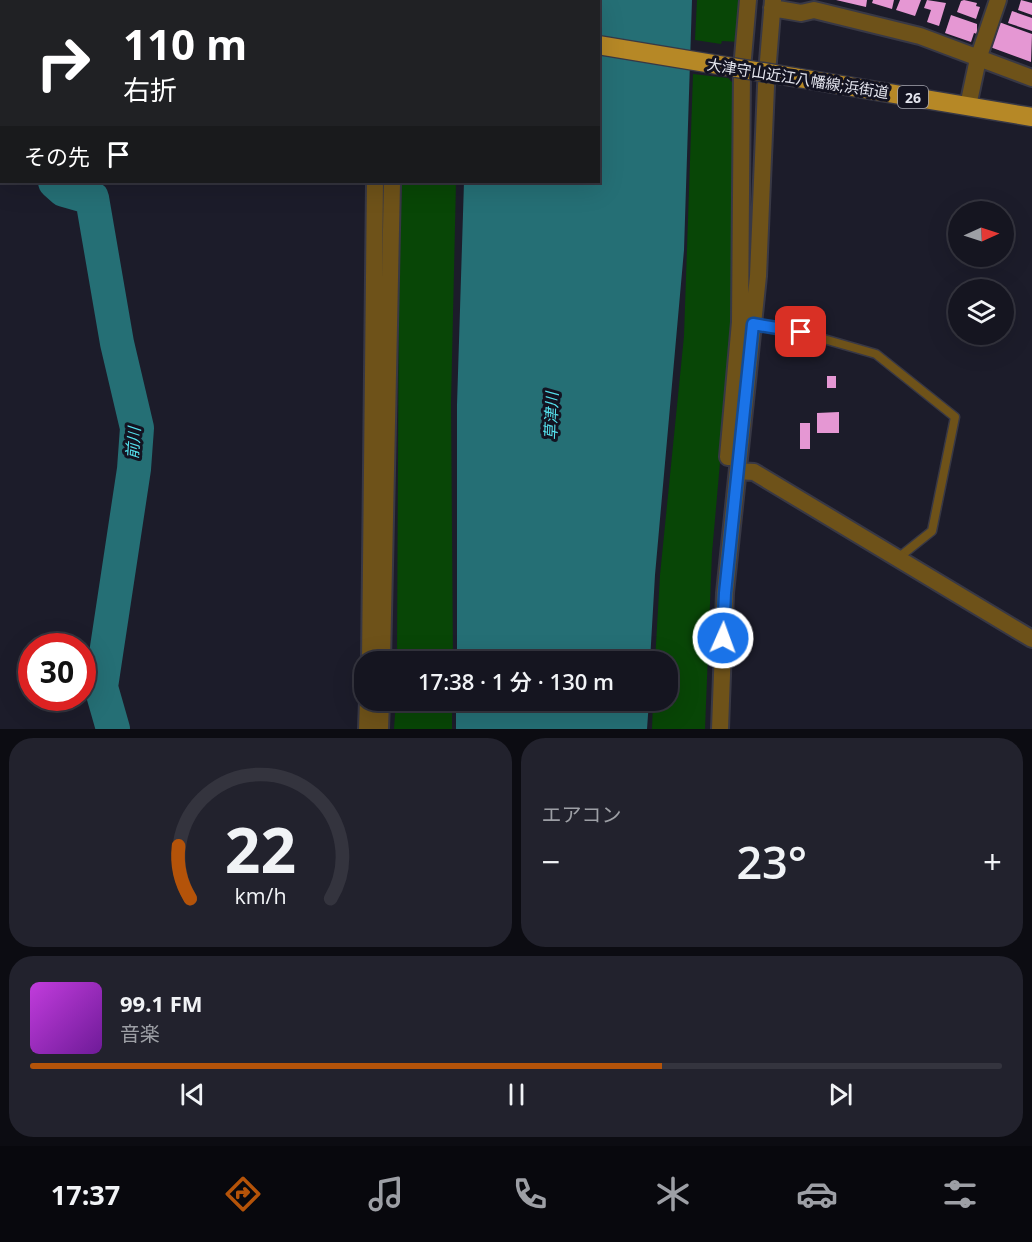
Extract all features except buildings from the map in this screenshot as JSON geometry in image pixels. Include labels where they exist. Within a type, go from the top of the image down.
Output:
[{"type":"main road","name":"大津守山近江八幡線;浜街道","points":[[600,45],[1032,117]]},
{"type":"street","points":[[710,729],[716,587],[740,322],[742,69],[748,0]]},
{"type":"street","points":[[968,106],[978,58],[998,0]]},
{"type":"street","points":[[742,69],[768,3]]},
{"type":"street","points":[[768,3],[801,13],[815,5],[920,36],[1032,78]]},
{"type":"street","points":[[720,729],[725,593],[758,276],[768,3]]},
{"type":"street","points":[[752,87],[749,266],[753,320]]},
{"type":"street","points":[[375,183],[381,323],[382,651]]},
{"type":"street","points":[[381,323],[392,183]]},
{"type":"street","points":[[370,651],[380,433]]},
{"type":"street","points":[[738,471],[754,472],[1032,639]]},
{"type":"street","points":[[367,729],[368,711]]},
{"type":"street","points":[[380,729],[381,711]]},
{"type":"lane","points":[[753,320],[876,354],[955,417],[932,531],[898,558]]},
{"type":"green space","points":[[697,0],[743,0],[740,42],[722,41],[721,44],[695,40]]},
{"type":"green space","points":[[693,74],[728,78],[735,85],[732,199],[735,293],[712,553],[705,729],[652,729],[653,711],[678,711],[678,651],[656,651],[660,575],[684,336]]},
{"type":"green space","points":[[402,183],[456,183],[451,403],[453,651],[397,651],[399,265]]},
{"type":"green space","points":[[395,711],[452,711],[452,729],[394,729]]},
{"type":"water","name":"草津川","points":[[600,0],[692,0],[684,250],[655,575],[651,651],[457,651],[457,405],[464,183],[600,183]]},
{"type":"water","points":[[456,711],[648,711],[647,729],[456,729]]},
{"type":"waterway","name":"前川","points":[[56,183],[64,190],[92,198],[117,343],[137,428],[134,469],[101,687],[113,729]]},
{"type":"waterway","points":[[92,198],[93,183]]},
{"type":"route","points":[[723,638],[725,593],[753,324],[782,327],[801,332]]}]
